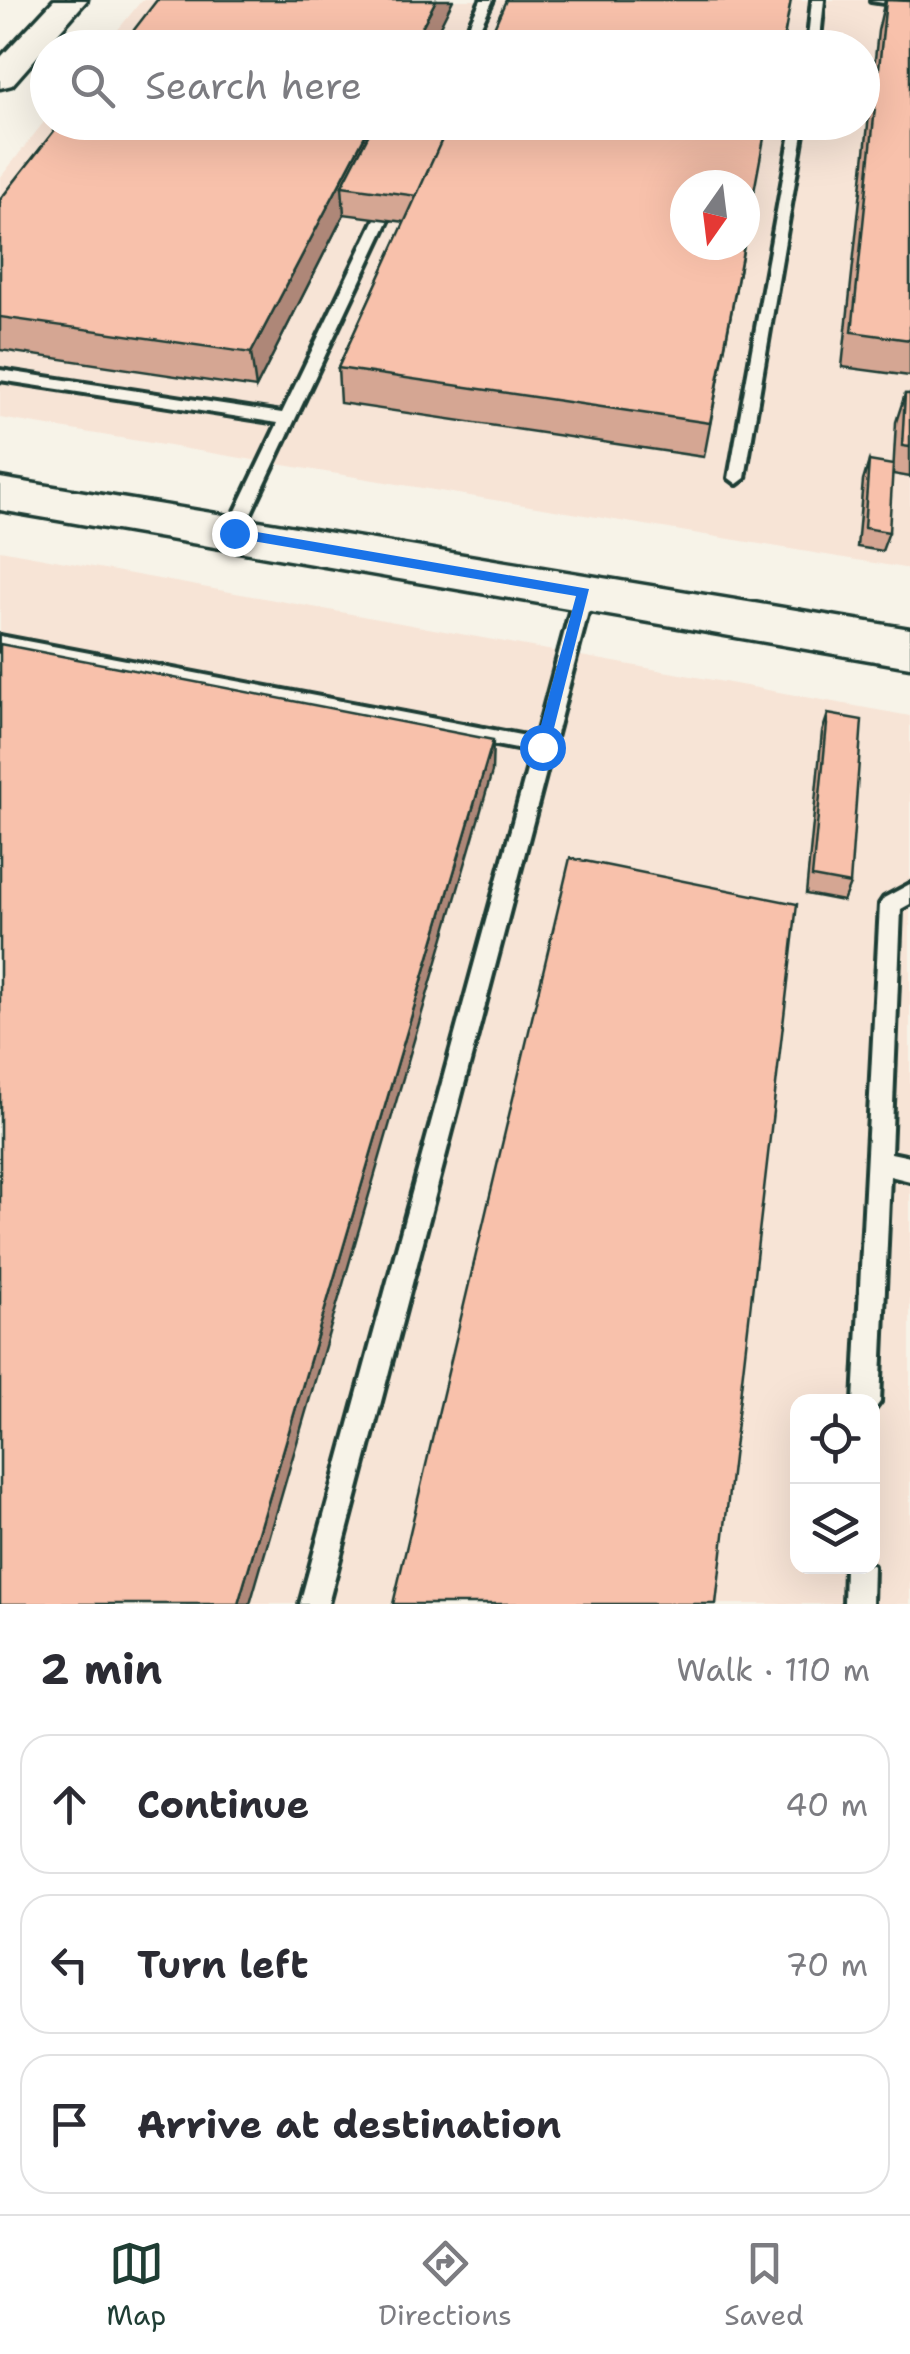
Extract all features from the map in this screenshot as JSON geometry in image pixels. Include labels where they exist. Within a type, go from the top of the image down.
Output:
[{"type":"street","points":[[44,30],[71,0]]},
{"type":"street","points":[[71,30],[97,0]]},
{"type":"street","points":[[0,78],[30,45]]},
{"type":"street","points":[[0,110],[30,76]]},
{"type":"street","points":[[0,470],[910,622]]},
{"type":"street","points":[[0,494],[910,648]]},
{"type":"lane","points":[[472,30],[486,0]]},
{"type":"lane","points":[[814,30],[818,0]]},
{"type":"lane","points":[[877,0],[910,4]]},
{"type":"lane","points":[[738,478],[797,140]]},
{"type":"lane","points":[[244,510],[403,175]]},
{"type":"lane","points":[[0,375],[287,419]]},
{"type":"lane","points":[[314,1604],[584,592]]},
{"type":"lane","points":[[0,643],[542,747]]},
{"type":"lane","points":[[867,1394],[891,904],[910,893]]},
{"type":"lane","points":[[878,1162],[910,1169]]},
{"type":"lane","points":[[858,1604],[859,1574]]},
{"type":"shaded area","points":[[142,0],[910,0],[910,569],[0,418],[0,178],[30,140],[880,140],[880,30],[118,30]]},
{"type":"shaded area","points":[[0,550],[910,716],[910,1604],[0,1604]]},
{"type":"building","points":[[157,0],[436,0],[420,30],[134,30]]},
{"type":"building","points":[[506,0],[791,0],[785,30],[493,30]]},
{"type":"building","points":[[886,0],[910,1],[910,340],[852,332],[872,140],[880,140],[880,59]]},
{"type":"building","points":[[47,140],[363,140],[251,353],[0,317],[0,200]]},
{"type":"building","points":[[366,140],[442,140],[417,196],[342,186]]},
{"type":"building","points":[[442,140],[764,140],[758,170],[670,170],[670,260],[741,260],[710,423],[338,368]]},
{"type":"building","points":[[905,394],[910,394],[910,447],[902,446]]},
{"type":"building","points":[[869,461],[893,465],[889,532],[864,528]]},
{"type":"building","points":[[0,644],[493,740],[238,1604],[0,1604]]},
{"type":"building","points":[[828,714],[862,720],[850,884],[812,877]]},
{"type":"building","points":[[570,858],[797,904],[716,1604],[393,1604]]},
{"type":"route","points":[[234,533],[584,592],[542,747]]}]
